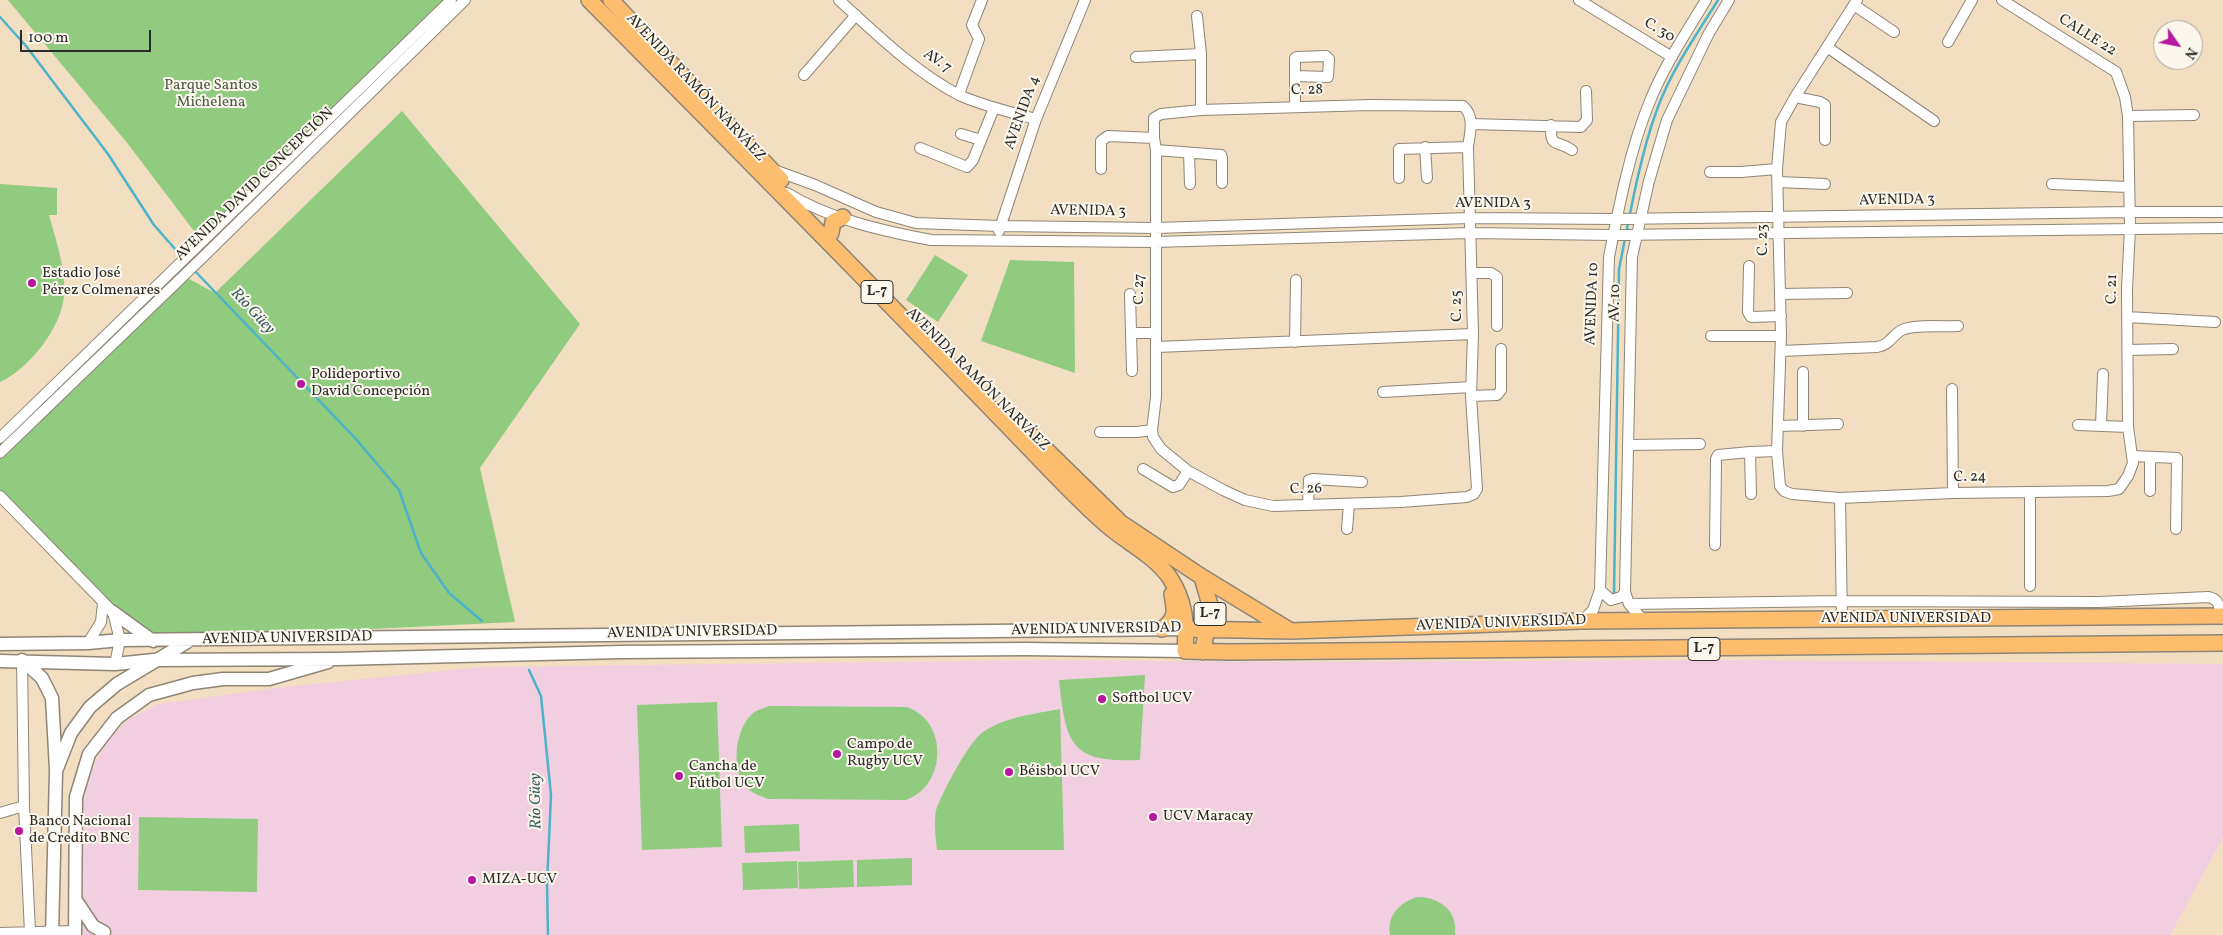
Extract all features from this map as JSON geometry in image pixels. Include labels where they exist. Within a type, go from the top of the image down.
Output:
[{"type":"main road","name":"AVENIDA RAMÓN NARVÁEZ","points":[[589,0],[775,186],[1052,472],[1108,526],[1156,561],[1170,578],[1182,601],[1186,629],[1185,651]]},
{"type":"main road","name":"AVENIDA RAMÓN NARVÁEZ","points":[[611,0],[831,232],[1035,440],[1121,523],[1202,577],[1291,631]]},
{"type":"main road","points":[[831,232],[834,222],[843,217]]},
{"type":"main road","name":"L-7","points":[[1202,577],[1210,605],[1208,629],[1203,652]]},
{"type":"main road","points":[[1162,629],[1172,621],[1175,610],[1170,578]]},
{"type":"main road","name":"AVENIDA UNIVERSIDAD","points":[[1186,629],[1291,631],[1643,620],[2222,617]]},
{"type":"main road","name":"AVENIDA UNIVERSIDAD","points":[[1185,651],[2221,639]]},
{"type":"street","name":"AVENIDA DAVID CONCEPCIÓN","points":[[0,453],[202,258],[451,0]]},
{"type":"street","name":"AVENIDA DAVID CONCEPCIÓN","points":[[0,438],[174,269],[464,0]]},
{"type":"street","name":"AV. 7","points":[[839,0],[917,67],[959,94],[994,108],[1036,119]]},
{"type":"street","points":[[959,94],[979,39],[972,25],[982,0]]},
{"type":"street","name":"AVENIDA 4","points":[[998,240],[1000,226],[1036,119],[1085,0]]},
{"type":"street","name":"C. 30","points":[[1579,0],[1672,57]]},
{"type":"street","name":"AVENIDA 10","points":[[1582,622],[1593,610],[1600,590],[1609,257],[1613,235],[1636,143],[1650,101],[1672,57],[1706,0]]},
{"type":"street","name":"AV. 10","points":[[1643,620],[1630,604],[1625,592],[1632,257],[1649,181],[1667,120],[1709,33],[1729,0]]},
{"type":"street","points":[[1948,42],[1972,0]]},
{"type":"street","name":"CALLE 22","points":[[2002,0],[2019,4],[2116,72],[2125,97],[2128,116]]},
{"type":"street","points":[[1856,3],[1894,32]]},
{"type":"street","name":"C. 23","points":[[1792,494],[1784,491],[1780,486],[1777,452],[1781,316],[1777,168],[1781,122],[1856,3]]},
{"type":"street","points":[[804,74],[856,15]]},
{"type":"street","points":[[1197,16],[1201,54],[1201,110]]},
{"type":"street","points":[[1827,47],[1934,121]]},
{"type":"street","points":[[1136,57],[1201,54]]},
{"type":"street","points":[[1295,76],[1295,106]]},
{"type":"street","points":[[1471,124],[1581,127],[1585,125],[1587,120],[1586,91]]},
{"type":"street","points":[[1795,97],[1820,102],[1825,105],[1825,140]]},
{"type":"street","name":"C. 28","points":[[1154,127],[1154,118],[1161,114],[1201,110],[1295,106],[1453,105],[1464,106],[1469,110]]},
{"type":"street","points":[[920,148],[967,166],[971,164],[994,108]]},
{"type":"street","name":"C. 25","points":[[1467,497],[1474,494],[1477,489],[1471,392],[1473,334],[1468,147],[1471,124],[1469,110]]},
{"type":"street","points":[[2128,116],[2194,115]]},
{"type":"street","name":"C. 21","points":[[2128,116],[2130,212],[2127,317],[2128,426],[2133,459]]},
{"type":"street","points":[[1551,125],[1550,138],[1552,142],[1572,150]]},
{"type":"street","name":"C. 27","points":[[1152,430],[1156,397],[1156,150],[1154,127]]},
{"type":"street","points":[[961,134],[981,140]]},
{"type":"street","points":[[1101,169],[1101,141],[1108,136],[1154,138]]},
{"type":"street","points":[[1426,147],[1427,178]]},
{"type":"street","points":[[1399,178],[1400,149],[1468,147]]},
{"type":"street","points":[[1156,150],[1220,155],[1222,158],[1222,183]]},
{"type":"street","points":[[1189,152],[1190,184]]},
{"type":"street","points":[[1710,172],[1741,172],[1777,168]]},
{"type":"street","name":"AVENIDA 3","points":[[772,170],[815,185],[876,212],[916,223],[1000,226],[1155,228],[1470,218],[1778,218],[2223,212]]},
{"type":"street","points":[[1778,182],[1825,184]]},
{"type":"street","points":[[2052,184],[2128,187]]},
{"type":"street","name":"AVENIDA 3","points":[[775,186],[804,204],[900,234],[931,240],[1155,242],[1471,233],[1613,235],[1638,233],[2223,228]]},
{"type":"street","points":[[1748,266],[1748,312],[1751,317],[1781,316]]},
{"type":"street","points":[[1472,273],[1491,273],[1497,277],[1497,326]]},
{"type":"street","points":[[1295,342],[1296,280]]},
{"type":"street","points":[[1780,294],[1847,292]]},
{"type":"street","points":[[1130,294],[1132,371]]},
{"type":"street","points":[[2127,317],[2215,322]]},
{"type":"street","points":[[1781,351],[1885,346],[1901,330],[1910,327],[1958,326]]},
{"type":"street","points":[[1132,333],[1156,333]]},
{"type":"street","points":[[1156,347],[1473,334]]},
{"type":"street","points":[[1711,336],[1781,336]]},
{"type":"street","points":[[1383,392],[1471,392],[1497,395],[1501,390],[1501,349]]},
{"type":"street","points":[[2128,350],[2173,349]]},
{"type":"street","points":[[1803,372],[1803,426]]},
{"type":"street","points":[[2101,425],[2103,374]]},
{"type":"street","points":[[1952,390],[1953,493]]},
{"type":"street","points":[[1779,426],[1838,424]]},
{"type":"street","points":[[2078,426],[2128,426]]},
{"type":"street","points":[[1100,432],[1152,430]]},
{"type":"street","name":"C. 26","points":[[1152,430],[1153,437],[1161,449],[1188,471],[1245,500],[1273,506],[1349,504],[1467,497]]},
{"type":"street","points":[[1629,445],[1700,444]]},
{"type":"street","points":[[1715,545],[1716,460],[1718,456],[1750,452],[1777,452]]},
{"type":"street","points":[[1750,452],[1751,494]]},
{"type":"street","points":[[2133,459],[2150,457],[2177,458],[2176,529]]},
{"type":"street","points":[[2150,457],[2150,492]]},
{"type":"street","name":"C. 24","points":[[1792,494],[1840,498],[1953,493],[2108,491],[2119,489],[2128,476],[2133,459]]},
{"type":"street","points":[[1143,469],[1173,487],[1179,485],[1188,471]]},
{"type":"street","points":[[1308,505],[1310,480],[1362,482]]},
{"type":"street","points":[[2030,492],[2030,586]]},
{"type":"street","points":[[0,496],[103,603],[153,641]]},
{"type":"street","points":[[1840,498],[1842,619]]},
{"type":"street","points":[[1347,528],[1349,504]]},
{"type":"street","points":[[1600,590],[1611,600],[1621,597],[1625,592]]},
{"type":"street","points":[[1630,604],[1842,601],[2099,602],[2208,597],[2214,598],[2219,602],[2222,617]]},
{"type":"street","points":[[88,643],[101,622],[103,603]]},
{"type":"street","points":[[113,612],[120,640],[115,664]]},
{"type":"street","name":"AVENIDA UNIVERSIDAD","points":[[0,644],[88,643],[120,640],[1186,629]]},
{"type":"street","points":[[621,652],[622,634]]},
{"type":"street","points":[[56,771],[71,733],[90,707],[117,684],[189,640]]},
{"type":"street","name":"AVENIDA UNIVERSIDAD","points":[[0,661],[22,660],[115,664],[154,660],[338,659],[621,652],[1185,651]]},
{"type":"street","points":[[0,933],[75,933],[77,902],[76,797],[88,754],[117,718],[149,695],[193,683],[269,679],[338,659]]},
{"type":"street","points":[[22,660],[42,678],[52,698],[52,734],[56,771],[52,933]]},
{"type":"street","points":[[22,660],[24,806],[30,932]]},
{"type":"street","points":[[0,813],[24,806]]},
{"type":"street","points":[[77,902],[93,926],[104,932]]},
{"type":"shaded area","name":"UCV Maracay","points":[[1038,660],[1294,662],[1721,660],[2223,664],[2223,837],[2170,935],[83,935],[84,797],[92,768],[108,740],[130,718],[158,704],[275,688],[482,667]]},
{"type":"green space","name":"Parque Santos Michelena","points":[[8,0],[443,0],[200,239],[128,144]]},
{"type":"green space","name":"Polideportivo David Concepción","points":[[402,111],[580,324],[480,468],[515,622],[146,640],[0,493],[0,444],[180,274],[215,293]]},
{"type":"green space","name":"Estadio José Pérez Colmenares","points":[[0,184],[57,188],[57,215],[49,215],[60,255],[64,295],[57,320],[42,346],[22,367],[0,382]]},
{"type":"green space","points":[[935,255],[968,275],[938,322],[906,300]]},
{"type":"green space","points":[[1010,260],[1074,262],[1075,373],[981,341]]},
{"type":"green space","name":"Softbol UCV","points":[[1145,675],[1140,760],[1099,758],[1085,753],[1076,745],[1069,734],[1059,680]]},
{"type":"green space","name":"Cancha de Fútbol UCV","points":[[717,702],[722,847],[642,850],[637,705]]},
{"type":"green space","name":"Campo de Rugby UCV","points":[[769,706],[906,707],[920,714],[930,725],[936,738],[938,753],[935,768],[929,781],[920,793],[906,800],[768,799],[752,792],[744,785],[738,768],[737,748],[742,730],[751,715]]},
{"type":"green space","name":"Béisbol UCV","points":[[1060,709],[1064,850],[937,850],[935,831],[936,811],[956,769],[977,737],[992,727],[1010,719]]},
{"type":"green space","points":[[139,817],[258,819],[257,892],[138,890]]},
{"type":"green space","points":[[799,824],[800,851],[745,853],[744,826]]},
{"type":"green space","points":[[912,858],[912,885],[857,887],[857,860]]},
{"type":"green space","points":[[853,860],[854,887],[799,889],[798,862]]},
{"type":"green space","points":[[797,861],[798,888],[743,890],[742,863]]},
{"type":"green space","points":[[1417,897],[1433,899],[1450,912],[1455,926],[1455,935],[1390,935],[1392,916],[1400,906]]},
{"type":"waterway","points":[[1630,214],[1645,146],[1664,93],[1685,52],[1718,0]]},
{"type":"waterway","name":"Río Güey","points":[[0,17],[26,46],[108,154],[154,225],[183,258]]},
{"type":"waterway","points":[[1627,229],[1628,224]]},
{"type":"waterway","points":[[1614,594],[1619,269],[1625,239]]},
{"type":"waterway","name":"Río Güey","points":[[193,269],[356,439],[399,490],[421,553],[449,593],[482,621]]},
{"type":"waterway","name":"Río Güey","points":[[529,670],[541,696],[551,795],[547,884],[548,935]]},
{"type":"place","name":"Estadio José Pérez Colmenares","points":[[32,283]]},
{"type":"place","name":"Polideportivo David Concepción","points":[[301,384]]},
{"type":"place","name":"Softbol UCV","points":[[1102,699]]},
{"type":"place","name":"Campo de Rugby UCV","points":[[837,754]]},
{"type":"place","name":"Béisbol UCV","points":[[1009,772]]},
{"type":"place","name":"Cancha de Fútbol UCV","points":[[679,776]]},
{"type":"place","name":"UCV Maracay","points":[[1153,817]]},
{"type":"place","name":"Banco Nacional de Credito BNC","points":[[19,831]]},
{"type":"place","name":"MIZA-UCV","points":[[472,880]]}]
